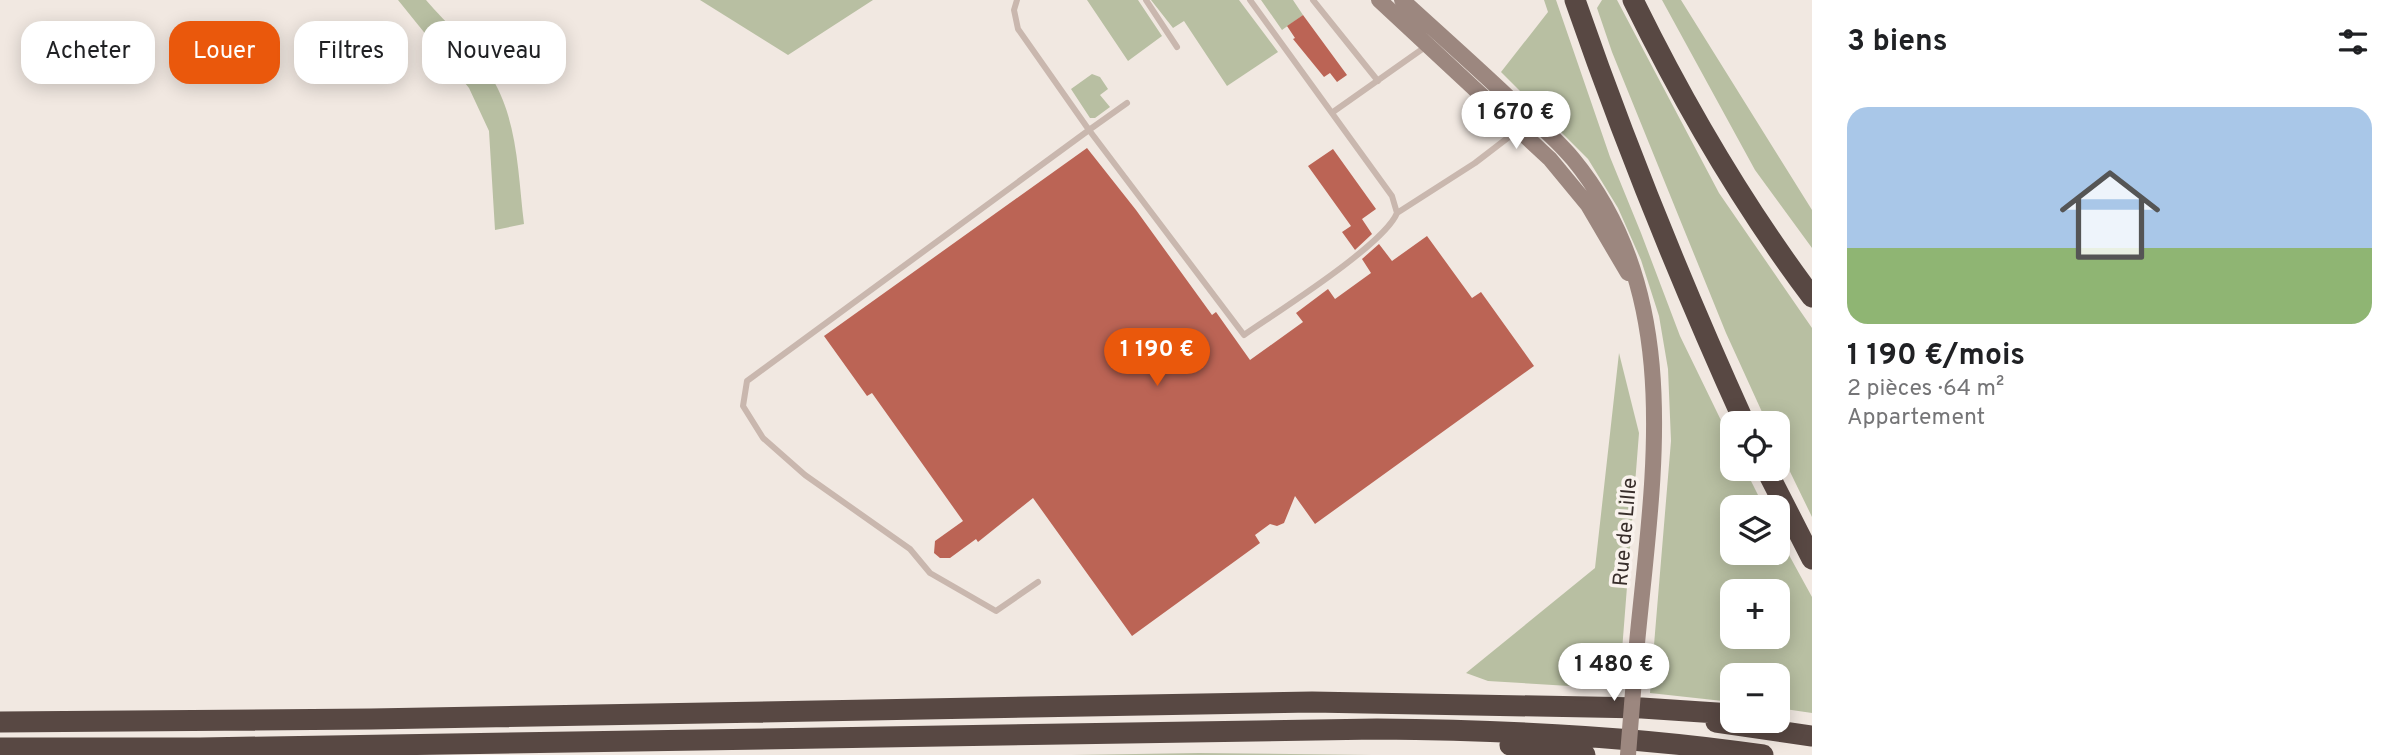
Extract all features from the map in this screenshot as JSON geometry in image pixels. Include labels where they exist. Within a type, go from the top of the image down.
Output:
[{"type":"highway","points":[[1575,0],[1630,152],[1672,257],[1739,411]]},
{"type":"highway","points":[[1633,0],[1677,88],[1750,208],[1812,297]]},
{"type":"highway","points":[[1772,481],[1812,559]]},
{"type":"highway","points":[[0,722],[371,719],[1382,702],[1642,708],[1720,713]]},
{"type":"highway","points":[[1529,706],[1645,714],[1812,736]]},
{"type":"highway","points":[[1790,721],[1812,724]]},
{"type":"highway","points":[[0,748],[1430,729],[1661,742],[1763,755]]},
{"type":"highway","points":[[1256,730],[1489,743],[1585,755]]},
{"type":"main road","name":"Rue de Lille","points":[[1379,0],[1434,40],[1553,138],[1590,181],[1614,220],[1628,250],[1636,276],[1652,361],[1654,425],[1628,755]]},
{"type":"main road","name":"Rue de Lille","points":[[1402,0],[1434,40],[1559,169],[1588,205],[1626,269],[1644,313]]},
{"type":"lane","points":[[1017,0],[1014,10],[1018,29],[1089,130],[1244,335],[1337,270],[1389,228],[1397,213],[1475,163],[1520,128]]},
{"type":"lane","points":[[1146,0],[1177,47]]},
{"type":"lane","points":[[1250,0],[1392,196],[1397,213]]},
{"type":"lane","points":[[1313,0],[1378,81]]},
{"type":"lane","points":[[1333,112],[1434,40]]},
{"type":"lane","points":[[1038,582],[996,611],[930,573],[909,548],[805,475],[764,438],[743,406],[743,393],[747,382],[1127,103]]},
{"type":"green space","points":[[398,0],[426,0],[445,21],[422,21],[422,30]]},
{"type":"green space","points":[[700,0],[873,0],[788,55]]},
{"type":"green space","points":[[1087,0],[1138,0],[1162,36],[1128,61]]},
{"type":"green space","points":[[1151,0],[1239,0],[1278,52],[1227,86],[1184,21],[1173,28]]},
{"type":"green space","points":[[1261,0],[1293,0],[1303,15],[1282,30]]},
{"type":"green space","points":[[1544,0],[1556,0],[1610,157],[1680,336],[1720,418],[1720,481],[1751,481],[1758,495],[1720,495],[1720,565],[1790,565],[1790,557],[1812,597],[1812,713],[1790,710],[1790,663],[1720,663],[1720,701],[1650,693],[1671,441],[1668,369],[1659,316],[1641,260],[1618,208],[1588,159],[1501,72],[1548,12]]},
{"type":"green space","points":[[1602,0],[1617,0],[1719,193],[1812,328],[1812,517],[1790,472],[1790,411],[1762,411],[1726,333],[1612,52],[1597,8]]},
{"type":"green space","points":[[1662,0],[1681,0],[1812,210],[1812,248],[1755,170]]},
{"type":"green space","points":[[1092,74],[1100,77],[1108,89],[1100,95],[1110,107],[1095,118],[1090,118],[1071,89]]},
{"type":"green space","points":[[466,84],[495,84],[501,95],[512,130],[524,224],[495,230],[489,131]]},
{"type":"green space","points":[[1619,353],[1639,433],[1619,689],[1488,681],[1466,673],[1595,568]]},
{"type":"green space","points":[[1199,753],[1372,755],[1071,755]]},
{"type":"building","points":[[1303,15],[1347,75],[1337,82],[1330,73],[1324,77],[1293,39],[1295,38],[1287,26]]},
{"type":"building","points":[[1087,148],[1212,315],[1216,312],[1250,360],[1303,322],[1296,313],[1328,289],[1335,299],[1371,273],[1362,259],[1379,244],[1392,261],[1427,236],[1472,298],[1481,292],[1534,366],[1315,524],[1295,496],[1284,523],[1277,526],[1270,524],[1255,535],[1260,543],[1132,636],[1033,498],[978,542],[976,539],[950,558],[940,558],[934,553],[935,541],[963,521],[872,393],[867,396],[824,336]]},
{"type":"building","points":[[1333,149],[1376,209],[1362,219],[1372,234],[1355,250],[1342,232],[1351,226],[1308,166]]}]
